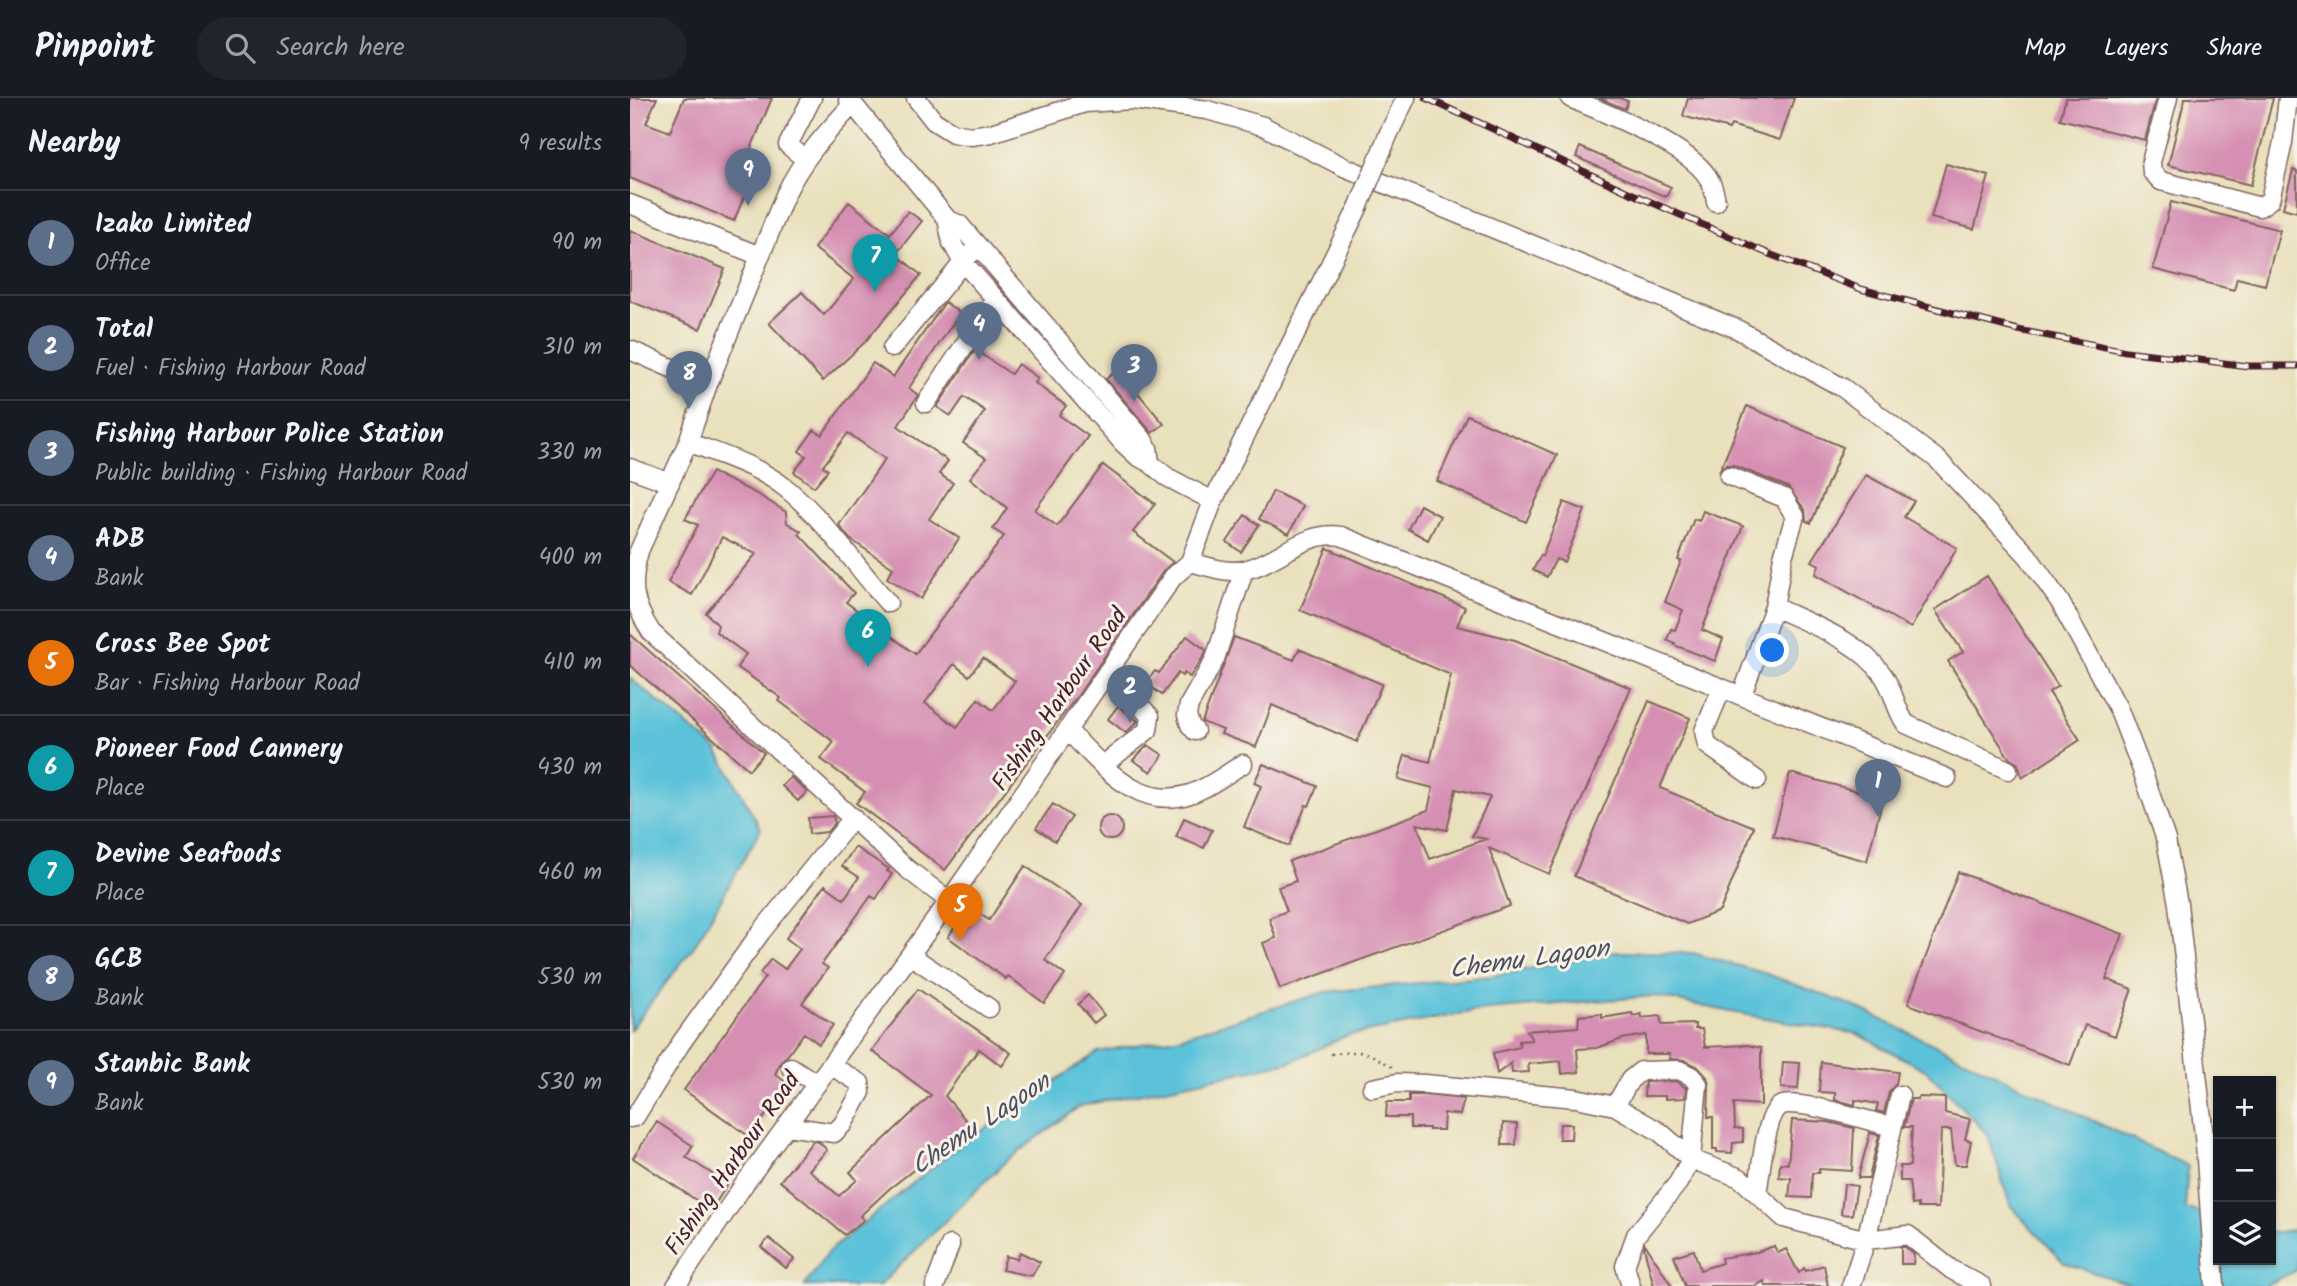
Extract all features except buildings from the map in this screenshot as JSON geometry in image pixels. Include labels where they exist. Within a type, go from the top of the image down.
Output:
[{"type":"street","points":[[805,159],[788,145],[812,98]]},
{"type":"street","points":[[916,98],[934,121],[953,133],[971,136],[1085,103],[1132,100],[1207,110],[1263,126],[1344,167],[1737,329],[1843,388],[1938,460],[2028,556],[2060,602],[2118,708],[2143,770],[2166,840],[2178,904],[2205,1145],[2215,1286]]},
{"type":"street","name":"Fishing Harbour Road","points":[[676,1286],[746,1182],[949,901],[1173,577],[1190,562],[1213,500],[1358,208],[1406,98]]},
{"type":"street","points":[[1570,98],[1685,155],[1706,174],[1714,189],[1716,202]]},
{"type":"street","points":[[2168,98],[2151,162],[2152,172],[2161,181],[2260,207],[2270,200],[2283,142],[2288,98]]},
{"type":"street","points":[[949,901],[905,868],[650,632],[634,609],[632,593],[632,569],[688,442],[708,384],[785,195],[805,159],[850,101],[947,219],[960,225],[1142,438],[1148,447],[1150,463]]},
{"type":"street","points":[[630,204],[760,256]]},
{"type":"street","points":[[947,219],[952,243],[962,261],[1124,444],[1167,477],[1213,500]]},
{"type":"street","points":[[892,348],[962,261],[978,246]]},
{"type":"street","points":[[926,403],[995,299]]},
{"type":"street","points":[[630,350],[708,384]]},
{"type":"street","points":[[688,442],[760,472],[786,488],[888,603]]},
{"type":"street","points":[[630,468],[670,483]]},
{"type":"street","points":[[1730,476],[1784,498],[1796,516],[1783,557],[1774,607],[1742,695]]},
{"type":"street","points":[[1190,562],[1228,571],[1244,570],[1314,537],[1328,534],[1341,536],[1947,778]]},
{"type":"street","points":[[1195,731],[1189,724],[1189,705],[1215,659],[1244,570]]},
{"type":"street","points":[[1774,607],[1846,642],[1872,662],[1885,678],[1900,716],[1906,724],[2008,770]]},
{"type":"street","points":[[1103,765],[1148,730],[1150,716],[1107,672]]},
{"type":"street","points":[[1722,688],[1704,731],[1707,745],[1757,780]]},
{"type":"street","points":[[1067,730],[1103,765],[1134,790],[1150,797],[1191,794],[1243,764]]},
{"type":"street","points":[[632,1120],[681,1043],[761,932],[853,818]]},
{"type":"street","points":[[910,955],[989,1008]]},
{"type":"street","points":[[787,1126],[834,1133],[843,1124],[862,1092],[860,1083],[830,1065]]},
{"type":"street","points":[[791,1067],[817,1084]]},
{"type":"street","points":[[1615,1106],[1630,1080],[1641,1071],[1679,1070],[1691,1076],[1698,1084],[1691,1159],[1678,1183],[1636,1236],[1625,1266],[1631,1286]]},
{"type":"street","points":[[1372,1088],[1397,1083],[1426,1084],[1576,1098],[1615,1106],[1660,1132],[1691,1159],[1740,1178],[1784,1218],[1866,1240],[1908,1235],[1952,1270],[1982,1286]]},
{"type":"street","points":[[1852,1286],[1866,1240],[1900,1095]]},
{"type":"street","points":[[1757,1194],[1769,1121],[1778,1106],[1786,1103],[1799,1105],[1891,1127]]},
{"type":"street","points":[[934,1286],[950,1245]]},
{"type":"path","points":[[1331,1054],[1361,1051],[1376,1055],[1398,1071]]},
{"type":"water","points":[[630,678],[717,750],[761,829],[695,945],[630,1030]]},
{"type":"water","points":[[1614,952],[1693,953],[1767,974],[1851,1005],[2188,1166],[2185,1209],[2213,1215],[2213,1265],[2276,1265],[2276,1232],[2294,1230],[2297,1227],[2297,1270],[2264,1286],[2135,1286],[2064,1263],[2010,1205],[1988,1135],[1927,1071],[1858,1034],[1654,996],[1475,1011],[1346,1036],[1290,1062],[1080,1106],[1006,1161],[879,1286],[805,1286],[828,1252],[959,1146],[1098,1052],[1180,1037],[1325,992],[1493,976]]},
{"type":"railway","points":[[1426,98],[1769,254],[1861,289],[2018,330],[2126,351],[2248,366],[2297,366]]},
{"type":"place","name":"Stanbic Bank","points":[[748,206]]},
{"type":"place","name":"Devine Seafoods","points":[[875,292]]},
{"type":"place","name":"ADB","points":[[979,360]]},
{"type":"place","name":"Fishing Harbour Police Station","points":[[1134,402]]},
{"type":"place","name":"GCB","points":[[689,409]]},
{"type":"place","name":"Pioneer Food Cannery","points":[[868,667]]},
{"type":"place","name":"Total","points":[[1130,723]]},
{"type":"place","name":"Izako Limited","points":[[1878,817]]},
{"type":"place","name":"Cross Bee Spot","points":[[960,941]]},
{"type":"water label","name":"Chemu Lagoon","points":[[1529,958]]},
{"type":"water label","name":"Chemu Lagoon","points":[[980,1123]]}]
